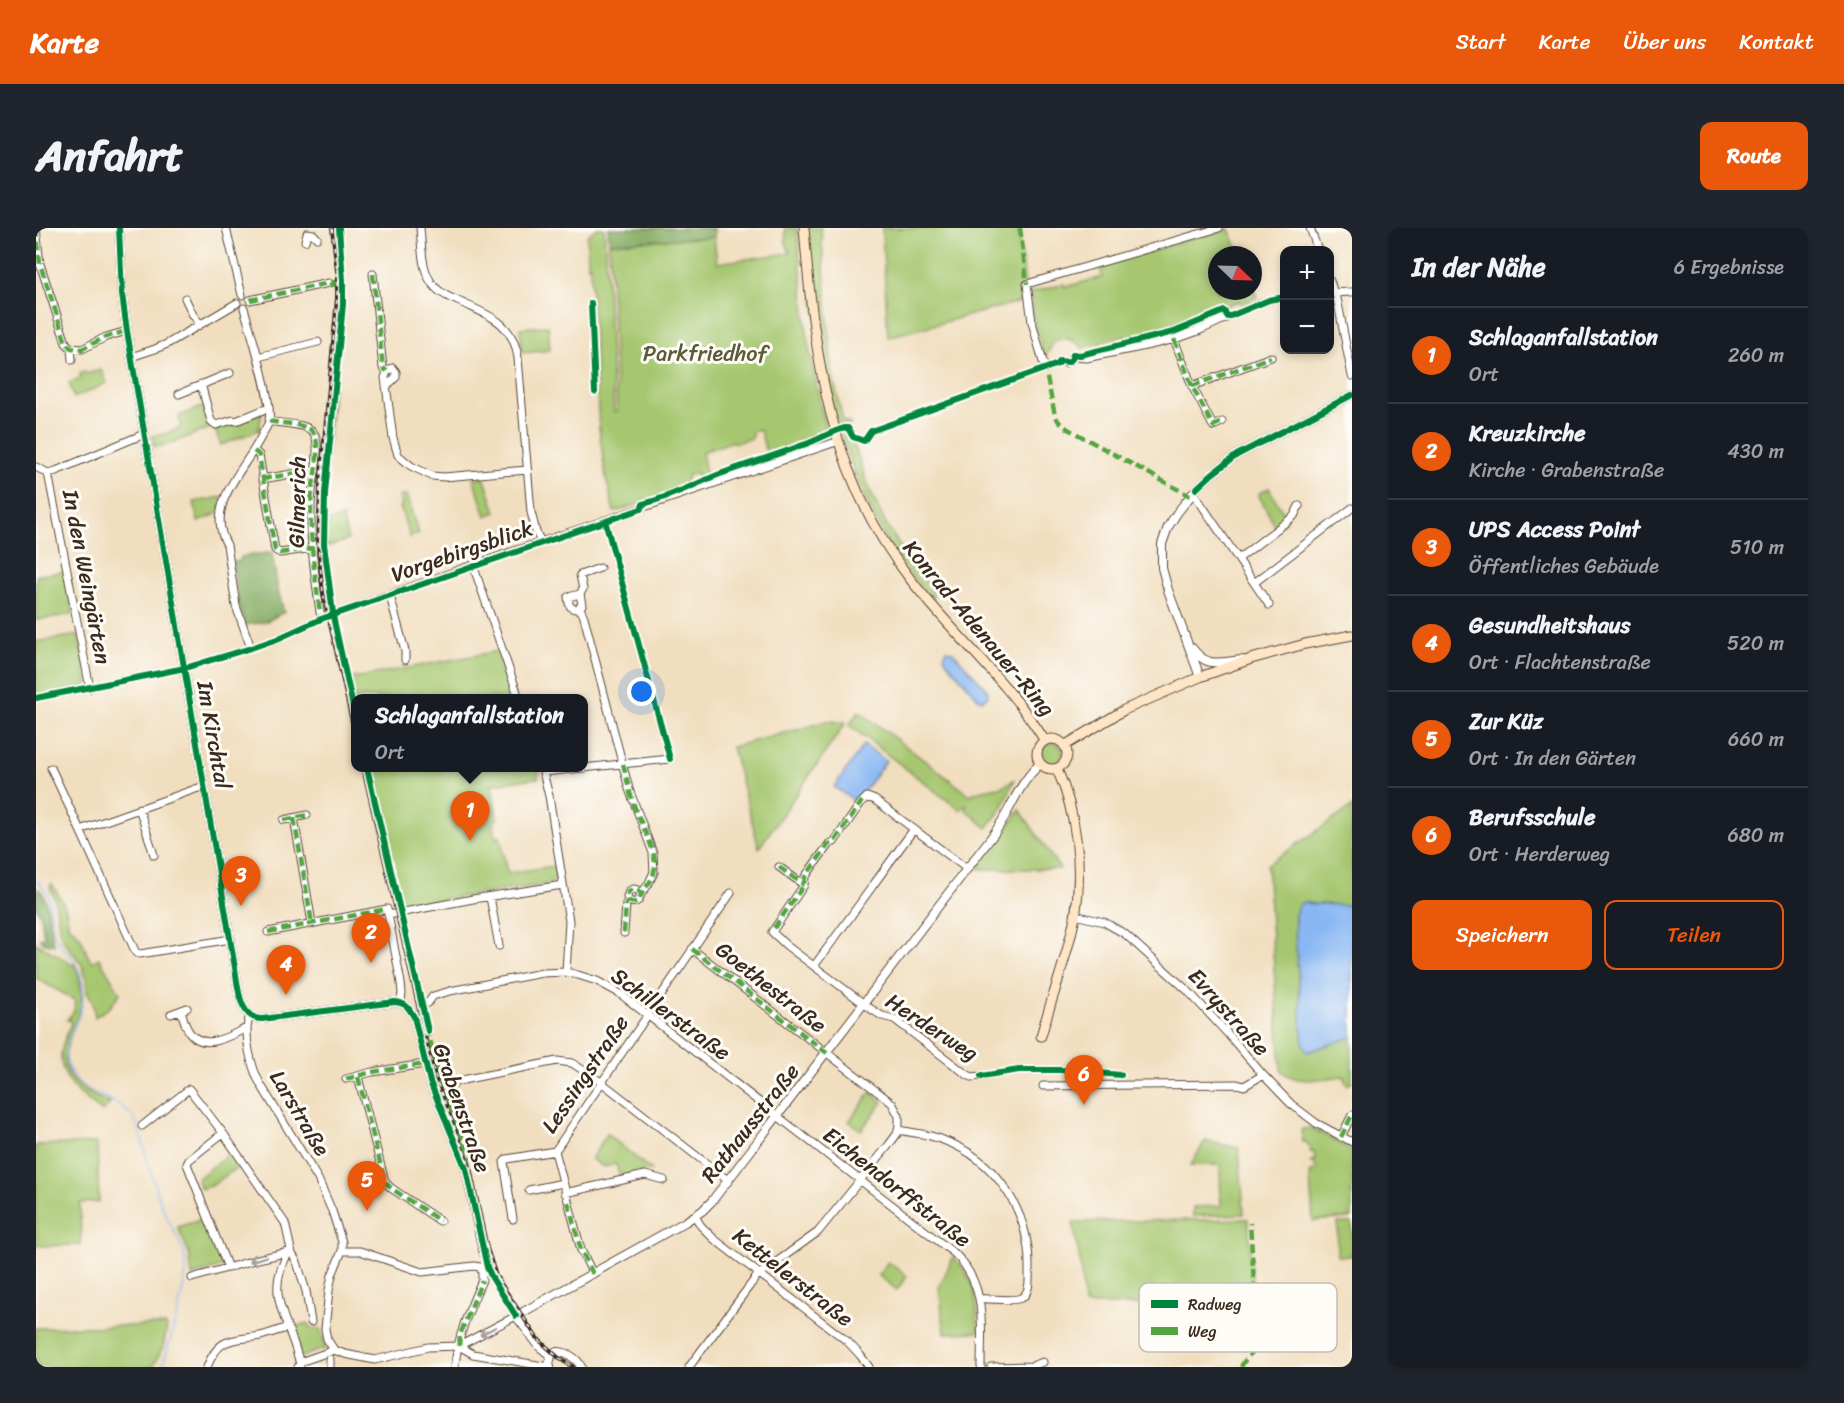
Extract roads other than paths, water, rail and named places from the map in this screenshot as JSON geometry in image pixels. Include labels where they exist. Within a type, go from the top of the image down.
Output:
[{"type":"main road","name":"Konrad-Adenauer-Ring","points":[[804,228],[822,384],[839,441],[864,506],[888,550],[920,592],[1007,687],[1045,741]]},
{"type":"main road","points":[[1065,746],[1124,710],[1200,676],[1305,644],[1352,635]]},
{"type":"main road","points":[[1056,740],[1065,746],[1067,753],[1063,765],[1057,769],[1046,769],[1040,764],[1037,751],[1045,741],[1056,740]]},
{"type":"main road","points":[[1041,1036],[1075,915],[1078,886],[1076,842],[1068,800],[1057,769]]},
{"type":"street","points":[[36,228],[40,264],[63,336],[71,348],[72,360]]},
{"type":"street","name":"Im Kirchtal","points":[[119,228],[122,294],[131,357],[240,996],[245,1012],[250,1016]]},
{"type":"street","points":[[226,228],[242,295]]},
{"type":"street","points":[[420,228],[424,268],[436,288],[452,299],[497,320],[508,329],[515,341],[531,512],[541,542]]},
{"type":"street","points":[[1219,228],[1027,284],[1032,322],[1045,369],[1060,361],[1068,362],[1073,356],[1086,358],[1174,339],[1258,304],[1280,298]]},
{"type":"street","points":[[1310,228],[1317,246]]},
{"type":"street","points":[[306,234],[313,234],[318,238]]},
{"type":"street","points":[[373,274],[383,368],[387,371],[394,443],[400,458],[411,466],[438,477],[527,470]]},
{"type":"street","points":[[250,300],[329,283]]},
{"type":"street","points":[[1334,293],[1352,292]]},
{"type":"street","points":[[242,295],[247,296],[250,300]]},
{"type":"street","points":[[242,295],[238,298],[258,357],[269,421],[254,451],[229,487],[221,514],[221,534],[227,545],[237,606],[250,648]]},
{"type":"street","points":[[1334,297],[1352,376]]},
{"type":"street","points":[[185,298],[193,315],[201,324]]},
{"type":"street","points":[[131,357],[155,349],[201,324],[241,306],[249,305],[250,300]]},
{"type":"street","points":[[71,348],[82,349],[106,337],[127,331]]},
{"type":"street","points":[[1174,339],[1192,386],[1213,426],[1222,422]]},
{"type":"street","points":[[258,357],[318,342]]},
{"type":"street","points":[[1192,386],[1271,357]]},
{"type":"street","points":[[178,393],[230,373]]},
{"type":"street","points":[[201,384],[211,421],[216,425],[236,421],[268,408]]},
{"type":"street","points":[[1200,676],[1162,568],[1161,554],[1164,537],[1177,513],[1195,491],[1212,474],[1237,455],[1352,395]]},
{"type":"street","name":"Gilmerich","points":[[269,421],[303,426],[314,432],[316,471],[311,510],[313,567],[321,619]]},
{"type":"street","points":[[36,467],[48,473],[144,434]]},
{"type":"street","name":"Vorgebirgsblick","points":[[36,698],[184,668],[250,648],[278,639],[321,619],[839,441]]},
{"type":"street","points":[[254,451],[259,455],[275,550],[280,553],[313,548]]},
{"type":"street","points":[[262,479],[316,471]]},
{"type":"street","name":"In den Weingärten","points":[[48,473],[90,688]]},
{"type":"street","points":[[1195,491],[1269,605]]},
{"type":"street","points":[[1238,559],[1294,516],[1299,506]]},
{"type":"street","points":[[1254,583],[1352,508]]},
{"type":"street","points":[[473,566],[517,694]]},
{"type":"street","points":[[600,568],[580,575],[583,590],[580,594],[582,603],[580,608],[634,806],[655,861],[653,876],[641,894],[636,889],[627,894],[624,933]]},
{"type":"street","points":[[580,594],[568,597],[571,608],[580,608]]},
{"type":"street","points":[[390,596],[405,651],[405,660]]},
{"type":"street","points":[[1187,640],[1200,658],[1212,663],[1251,659]]},
{"type":"street","points":[[588,767],[670,759]]},
{"type":"street","name":"Rathausstraße","points":[[375,1363],[428,1347],[459,1346],[695,1216],[712,1201],[967,869],[1003,820],[1023,782],[1040,764]]},
{"type":"street","points":[[51,768],[136,953],[231,939]]},
{"type":"street","points":[[543,772],[569,921],[566,972]]},
{"type":"street","points":[[80,830],[204,786]]},
{"type":"street","points":[[779,867],[804,885],[805,877],[867,797],[875,800],[967,869]]},
{"type":"street","points":[[139,808],[154,855]]},
{"type":"street","points":[[284,820],[307,815]]},
{"type":"street","points":[[294,818],[312,923]]},
{"type":"street","points":[[814,966],[914,829]]},
{"type":"street","points":[[268,932],[312,923],[563,885]]},
{"type":"street","name":"Herderweg","points":[[804,885],[772,932],[787,946],[865,1004],[882,1016],[894,1019],[966,1074],[972,1077],[981,1076]]},
{"type":"street","name":"Lessingstraße","points":[[593,1274],[581,1250],[555,1151],[731,893]]},
{"type":"street","points":[[490,897],[499,946]]},
{"type":"street","points":[[250,1016],[262,1019],[400,1002],[402,983],[387,912]]},
{"type":"street","name":"Evrystraße","points":[[1075,915],[1104,922],[1125,934],[1188,991],[1291,1104],[1316,1123],[1352,1142]]},
{"type":"street","name":"Goethestraße","points":[[692,949],[892,1103],[899,1116],[898,1130]]},
{"type":"street","name":"Schillerstraße","points":[[428,1003],[433,996],[450,991],[542,973],[566,972],[597,981],[624,996],[778,1116]]},
{"type":"street","name":"Grabenstraße","points":[[400,1002],[410,1008],[414,1017],[430,1082],[466,1169],[487,1267],[516,1316],[540,1347],[551,1356]]},
{"type":"street","points":[[171,1014],[184,1009],[190,1033],[206,1042],[219,1040],[247,1028]]},
{"type":"street","name":"Larstraße","points":[[250,1016],[247,1028],[254,1072],[318,1179],[335,1220],[342,1242],[342,1251]]},
{"type":"street","points":[[451,1088],[456,1082],[464,1079],[557,1061],[577,1065],[729,1180]]},
{"type":"street","points":[[346,1079],[372,1072],[425,1064]]},
{"type":"street","points":[[1043,1086],[1237,1084],[1244,1086],[1263,1075]]},
{"type":"street","points":[[358,1077],[385,1182],[440,1221]]},
{"type":"street","points":[[142,1126],[189,1089],[223,1133],[282,1220],[291,1253],[297,1262],[306,1291],[311,1322]]},
{"type":"street","points":[[1341,1137],[1352,1115]]},
{"type":"street","name":"Eichendorffstraße","points":[[778,1116],[964,1262],[971,1273],[980,1299],[981,1367]]},
{"type":"street","points":[[689,1367],[757,1276],[818,1232],[888,1146],[898,1130],[945,1140],[975,1156],[998,1178],[1018,1210],[1029,1254],[1027,1292],[1023,1297],[1016,1299],[980,1299]]},
{"type":"street","points":[[223,1133],[187,1164],[228,1268]]},
{"type":"street","points":[[513,1219],[504,1162],[507,1159],[555,1151]]},
{"type":"street","points":[[565,1193],[645,1175],[664,1180]]},
{"type":"street","points":[[529,1190],[563,1183]]},
{"type":"street","name":"Kettelerstraße","points":[[695,1216],[714,1239],[847,1341],[860,1354],[868,1367]]},
{"type":"street","points":[[375,1363],[334,1350],[327,1339],[325,1329],[332,1275],[342,1251],[354,1250],[368,1253],[422,1272],[477,1266],[481,1270],[482,1280],[460,1335],[455,1367]]},
{"type":"street","points":[[192,1278],[284,1252],[291,1253]]},
{"type":"street","points":[[291,1253],[279,1271],[277,1296],[292,1337],[299,1366],[308,1359],[334,1350]]},
{"type":"street","points":[[207,1367],[215,1352],[227,1341],[261,1336],[287,1328]]},
{"type":"street","points":[[459,1346],[473,1354],[550,1367],[551,1356],[555,1352],[564,1353],[578,1361],[581,1367]]},
{"type":"street","points":[[991,1367],[1032,1366],[1043,1362]]},
{"type":"water","points":[[946,650],[952,651],[986,688],[987,697],[983,700],[979,699],[947,662],[944,657]]},
{"type":"water","points":[[864,745],[886,761],[856,802],[834,787]]},
{"type":"water","points":[[1303,902],[1352,905],[1352,1037],[1307,1052],[1303,1044],[1295,929],[1295,915],[1298,906]]},
{"type":"waterway","points":[[36,880],[43,887],[50,901],[51,923],[56,938],[70,955],[79,970],[82,981],[82,1006],[69,1039],[67,1063],[78,1082],[122,1106],[136,1122],[162,1207],[185,1258],[186,1271],[181,1298],[162,1367]]},
{"type":"railway","points":[[332,228],[337,271],[337,299],[320,486],[318,545],[323,593],[351,717]]},
{"type":"railway","points":[[364,772],[429,1053],[438,1085],[469,1163],[487,1248],[496,1276],[537,1338],[560,1359],[573,1367]]},
{"type":"place","name":"Schlaganfallstation","points":[[470,841]]},
{"type":"place","name":"UPS Access Point","points":[[241,906]]},
{"type":"place","name":"Kreuzkirche","points":[[371,963]]},
{"type":"place","name":"Gesundheitshaus","points":[[286,995]]},
{"type":"place","name":"Berufsschule","points":[[1084,1105]]},
{"type":"place","name":"Zur Küz","points":[[367,1211]]},
{"type":"park label","name":"Parkfriedhof","points":[[705,353]]}]
